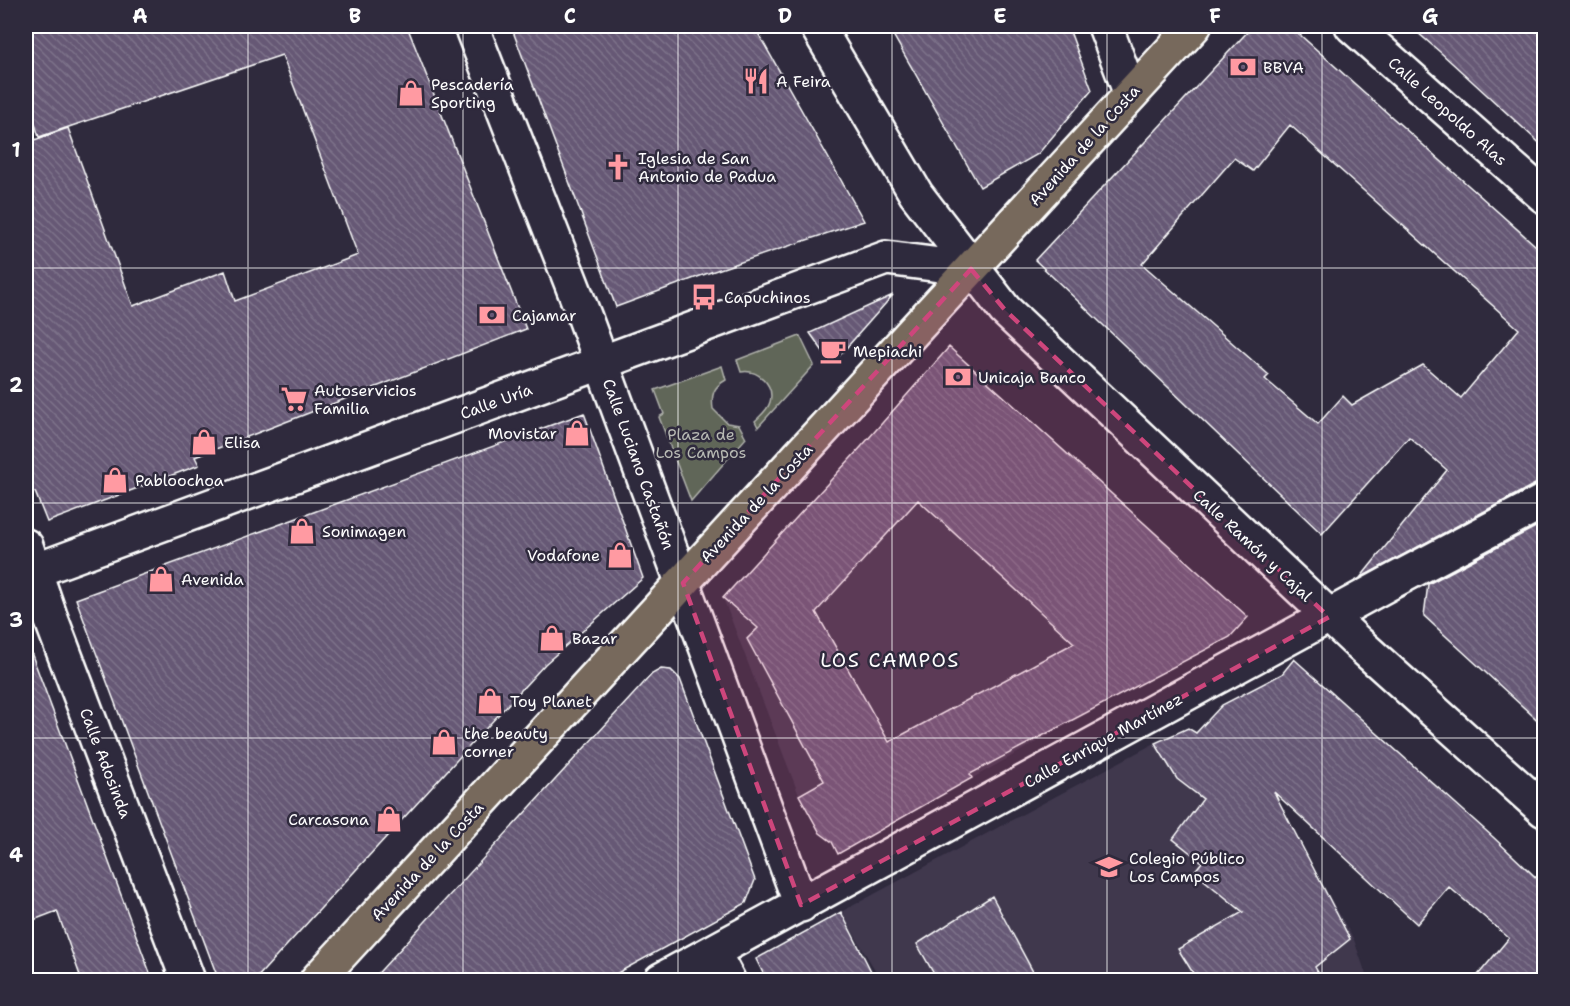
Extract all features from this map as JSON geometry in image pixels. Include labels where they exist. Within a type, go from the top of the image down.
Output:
[{"type":"main road","name":"Avenida de la Costa","points":[[317,981],[1194,26]]},
{"type":"street","name":"Calle Luciano Castañón","points":[[471,26],[602,362],[801,904]]},
{"type":"street","name":"Calle Ramón y Cajal","points":[[816,26],[916,194],[971,269],[1005,310],[1329,617],[1545,810]]},
{"type":"street","points":[[1105,26],[1131,94]]},
{"type":"street","name":"Calle Leopoldo Alas","points":[[1352,26],[1545,196]]},
{"type":"street","name":"Calle Uría","points":[[28,564],[602,362],[886,258],[971,269]]},
{"type":"street","name":"Calle Enrique Martínez","points":[[661,981],[720,967],[801,904],[1545,501]]},
{"type":"street","name":"Calle Adosinda","points":[[28,564],[188,981]]},
{"type":"highlighted area","points":[[971,269],[1005,310],[1329,617],[801,905],[683,583]]},
{"type":"shaded area","points":[[918,500],[1127,691],[845,850],[835,849],[832,842],[820,833],[799,795],[723,598],[832,593]]},
{"type":"shaded area","name":"Colegio Público Los Campos","points":[[1155,743],[1177,779],[1328,894],[1354,940],[1368,980],[881,980],[841,912]]},
{"type":"green space","name":"Plaza de Los Campos","points":[[800,336],[814,365],[758,427],[755,421],[769,405],[770,389],[759,375],[741,372],[737,360]]},
{"type":"green space","name":"Plaza de Los Campos","points":[[722,366],[726,380],[714,392],[713,409],[727,423],[739,425],[746,438],[691,501],[659,417],[664,414],[655,390]]},
{"type":"building","points":[[26,26],[407,26],[526,329],[195,457],[199,465],[47,522],[26,476],[26,143],[68,128],[133,306],[225,271],[235,301],[358,255],[282,55],[39,137],[26,96]]},
{"type":"building","points":[[511,26],[754,26],[864,221],[711,272],[616,307]]},
{"type":"building","points":[[888,26],[1068,26],[1092,90],[1038,154],[980,187]]},
{"type":"building","points":[[1253,26],[1290,26],[1545,254],[1545,482],[1535,484],[1360,578],[1447,470],[1409,437],[1322,534],[1035,260]],"holes":[[[1290,125],[1519,329],[1461,398],[1423,365],[1352,405],[1343,396],[1318,424],[1265,379],[1269,375],[1142,264],[1234,158],[1253,171]]]},
{"type":"building","points":[[1410,26],[1545,26],[1545,148],[1440,52]]},
{"type":"building","name":"Mepiachi","points":[[893,295],[832,364],[810,333]]},
{"type":"building","points":[[949,347],[1248,617],[1230,637],[970,774],[972,778],[838,854],[832,842],[820,833],[799,795],[824,781],[747,639],[758,628],[723,598]],"holes":[[[918,500],[1074,643],[889,742],[816,612]]]},
{"type":"building","points":[[584,413],[643,578],[545,664],[254,981],[219,981],[76,599]]},
{"type":"building","points":[[1545,522],[1545,727],[1424,616],[1428,584]]},
{"type":"building","points":[[26,647],[29,647],[153,981],[82,981],[57,911],[26,923]]},
{"type":"building","points":[[1294,659],[1545,886],[1545,981],[1473,981],[1509,938],[1449,887],[1417,924],[1274,792],[1350,939],[1315,967],[1323,981],[1198,981],[1178,949],[1243,912],[1194,872],[1202,862],[1173,839],[1203,799],[1177,779],[1155,743],[1188,728],[1196,733],[1222,705],[1282,674]]},
{"type":"building","points":[[661,669],[671,670],[680,679],[755,880],[746,903],[603,981],[371,981],[652,674]]},
{"type":"building","points":[[992,896],[1038,981],[938,981],[917,944]]},
{"type":"building","points":[[841,912],[876,981],[767,981],[756,959]]},
{"type":"place","name":"BBVA","points":[[1243,67]]},
{"type":"place","name":"A Feira","points":[[756,81]]},
{"type":"place","name":"Pescadería Sporting","points":[[411,93]]},
{"type":"place","name":"Iglesia de San Antonio de Padua","points":[[618,167]]},
{"type":"place","name":"Capuchinos","points":[[704,297]]},
{"type":"place","name":"Cajamar","points":[[492,315]]},
{"type":"place","name":"Mepiachi","points":[[833,351]]},
{"type":"place","name":"Unicaja Banco","points":[[958,377]]},
{"type":"place","name":"Autoservicios Familia","points":[[294,399]]},
{"type":"place","name":"Movistar","points":[[577,433]]},
{"type":"place","name":"Elisa","points":[[204,442]]},
{"type":"place","name":"Pabloochoa","points":[[115,480]]},
{"type":"place","name":"Sonimagen","points":[[302,531]]},
{"type":"place","name":"Vodafone","points":[[620,555]]},
{"type":"place","name":"Avenida","points":[[161,579]]},
{"type":"place","name":"Bazar","points":[[552,638]]},
{"type":"place","name":"Toy Planet","points":[[490,701]]},
{"type":"place","name":"the beauty corner","points":[[444,742]]},
{"type":"place","name":"Carcasona","points":[[389,819]]},
{"type":"place","name":"Colegio Público Los Campos","points":[[1109,867]]},
{"type":"district","name":"LOS CAMPOS","points":[[890,660]]}]
